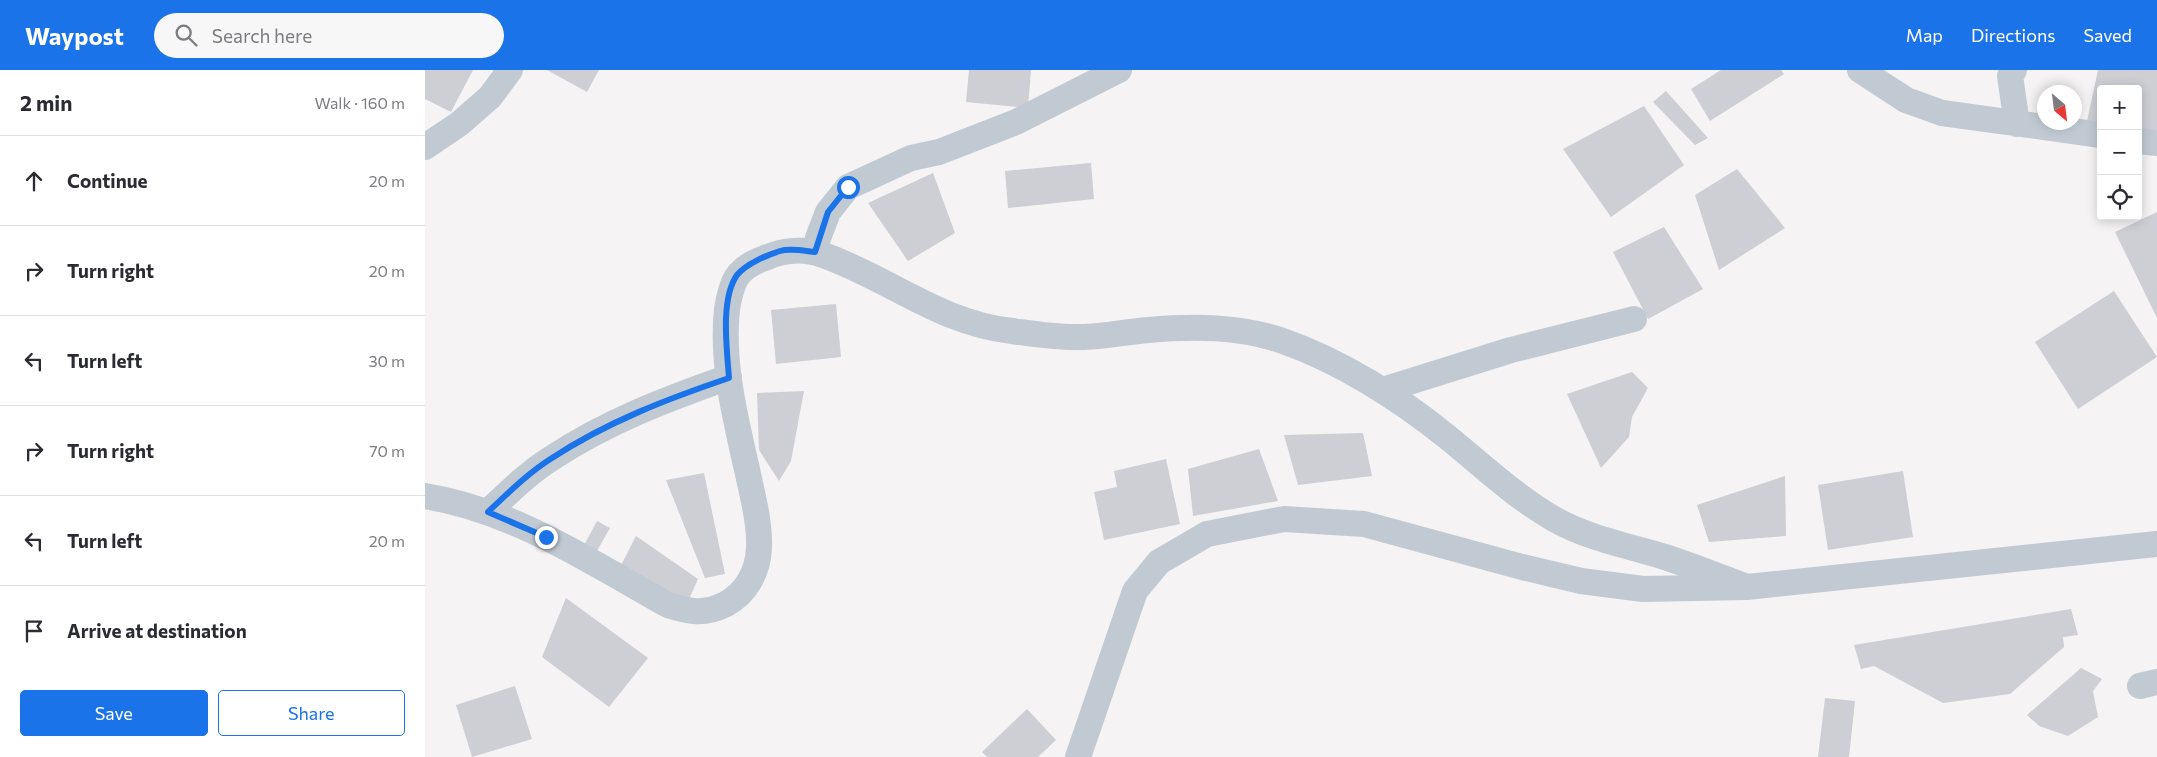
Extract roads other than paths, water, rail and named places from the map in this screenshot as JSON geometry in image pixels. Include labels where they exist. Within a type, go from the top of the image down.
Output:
[{"type":"street","points":[[425,147],[459,124],[490,97],[510,70]]},
{"type":"street","points":[[815,252],[828,212],[848,187],[911,158],[939,152],[1016,122],[1119,70]]},
{"type":"street","points":[[1860,70],[1906,100],[1942,113],[2097,135]]},
{"type":"street","points":[[2014,70],[2010,76],[2017,124]]},
{"type":"street","points":[[2142,141],[2157,143]]},
{"type":"street","points":[[425,496],[445,499],[488,512],[546,537],[668,605],[689,612],[717,608],[736,598],[747,588],[755,570],[759,549],[755,506],[729,378],[725,330],[729,298],[737,275],[755,262],[782,250],[815,252],[850,264],[891,288],[947,315],[1006,330],[1079,337],[1152,330],[1217,327],[1281,340],[1334,364],[1383,390],[1444,434],[1503,484],[1556,520],[1610,542],[1666,558],[1747,587]]},
{"type":"street","points":[[1383,390],[1511,350],[1634,319]]},
{"type":"street","points":[[488,512],[513,488],[551,458],[596,432],[653,404],[729,378]]},
{"type":"street","points":[[1078,757],[1135,591],[1159,562],[1207,534],[1283,518],[1364,524],[1581,581],[1643,589],[1747,587],[2157,544]]}]
